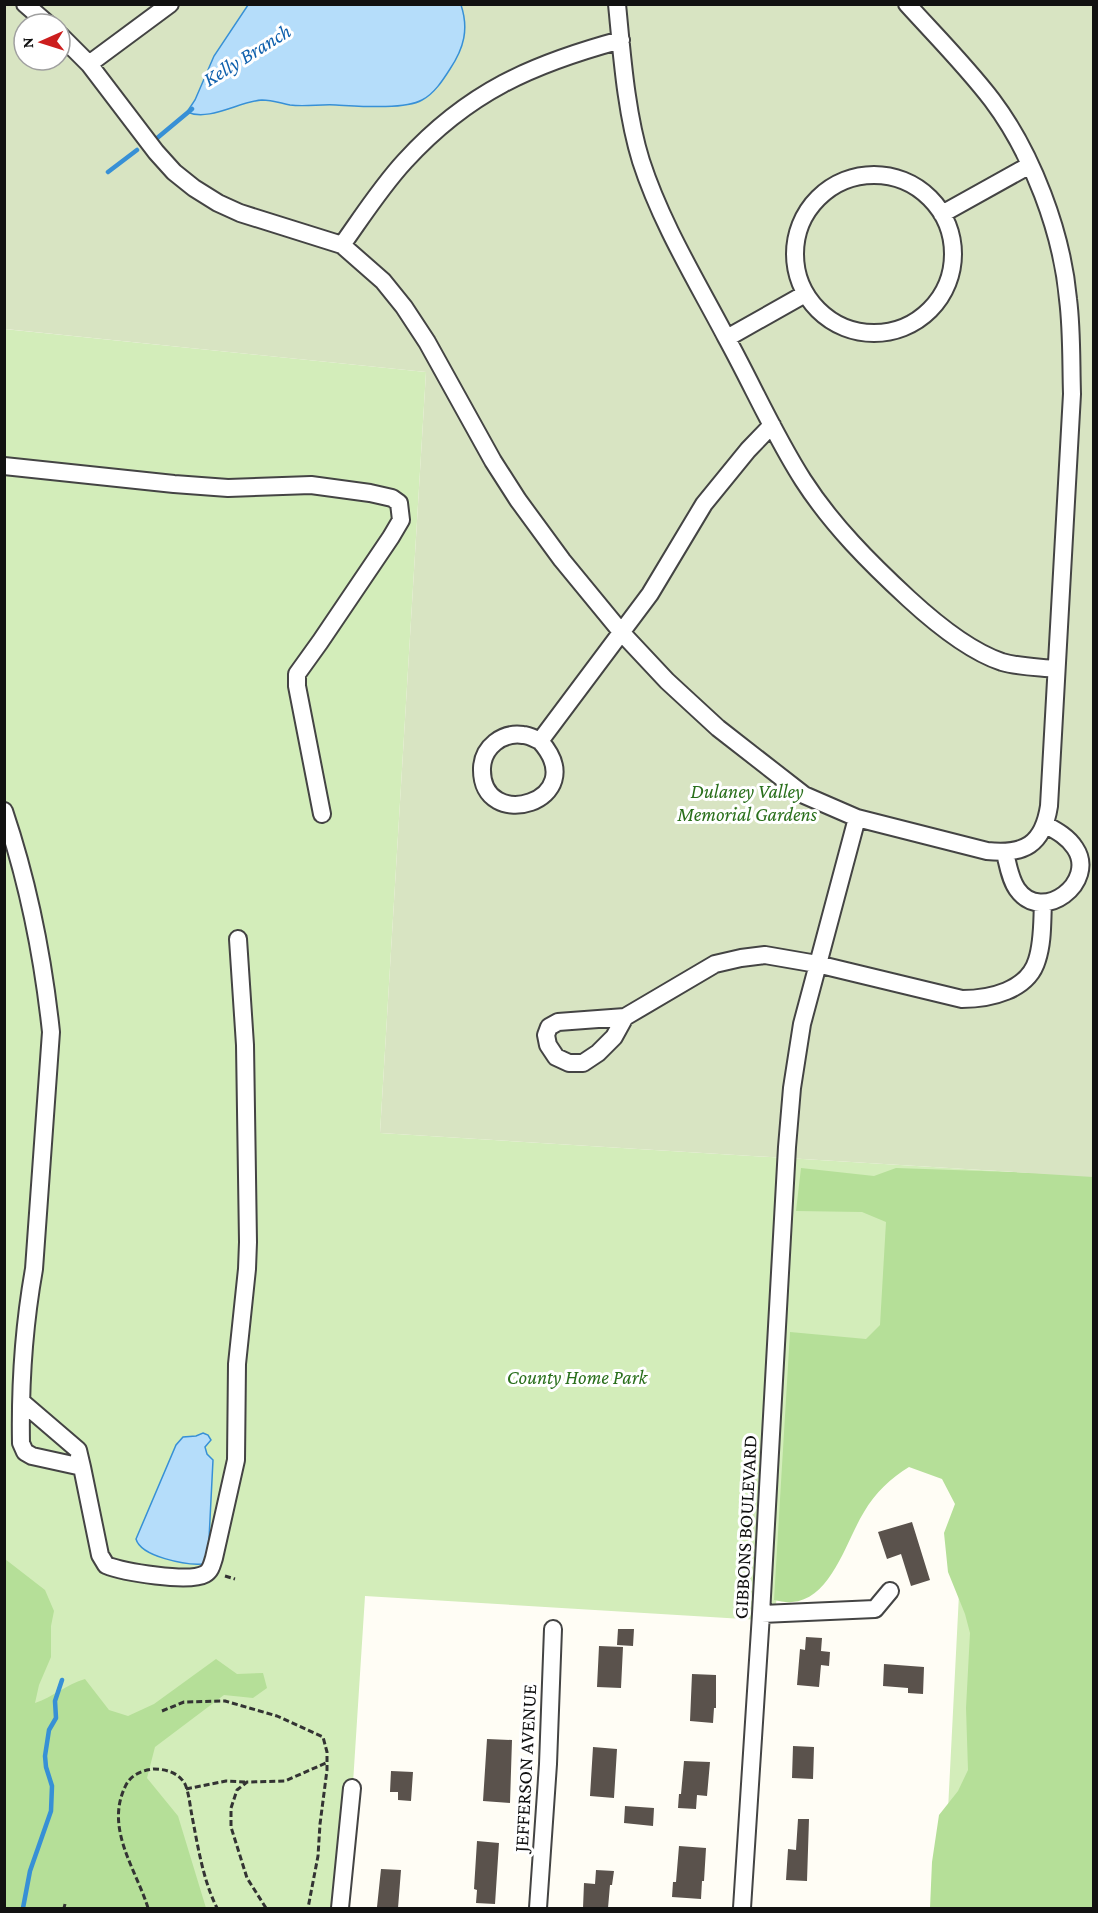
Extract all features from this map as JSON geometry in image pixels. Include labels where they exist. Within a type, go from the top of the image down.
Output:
[{"type":"street","points":[[89,64],[170,4]]},
{"type":"street","points":[[617,4],[632,119],[641,160],[656,199],[680,252],[803,481],[837,525],[880,572],[931,620],[970,646],[1001,661],[1056,669]]},
{"type":"street","points":[[72,48],[89,64],[156,152],[174,172],[195,188],[218,203],[240,213],[342,245],[383,281],[404,307],[427,342],[493,461],[518,500],[562,560],[622,633],[667,681],[718,728],[804,795],[857,818],[987,851],[1005,853],[1020,851],[1035,841],[1046,825],[1049,806],[1072,394],[1068,297],[1061,256],[1049,215],[1030,165],[1012,130],[993,101],[966,68],[907,4]]},
{"type":"street","points":[[342,245],[404,162],[436,130],[469,104],[503,83],[541,65],[621,40]]},
{"type":"street","points":[[942,214],[1030,165]]},
{"type":"street","points":[[869,175],[891,177],[911,184],[929,197],[942,214],[951,237],[953,260],[949,280],[940,297],[928,312],[915,322],[898,330],[878,334],[857,332],[833,322],[816,309],[805,294],[796,270],[795,249],[798,231],[805,214],[817,199],[831,188],[849,179],[869,175]]},
{"type":"street","points":[[727,338],[805,294]]},
{"type":"street","points":[[540,741],[650,594],[704,504],[748,450],[772,425]]},
{"type":"street","points":[[4,466],[228,488],[311,485],[370,493],[392,498],[399,503],[401,520],[376,561],[297,674],[297,686],[322,814]]},
{"type":"street","points":[[515,734],[526,735],[540,741],[549,751],[554,764],[554,773],[546,792],[539,799],[521,806],[510,805],[498,800],[485,784],[482,771],[487,751],[494,743],[515,734]]},
{"type":"street","points":[[4,811],[24,878],[47,994],[51,1032],[34,1269],[28,1299],[24,1352],[21,1443],[25,1452],[32,1456],[82,1467]]},
{"type":"street","name":"GIBBONS BOULEVARD","points":[[742,1908],[792,1088],[802,1024],[857,818]]},
{"type":"street","points":[[1005,853],[1017,890],[1029,899],[1043,903],[1059,899],[1069,892],[1077,881],[1081,866],[1077,849],[1067,838],[1046,825]]},
{"type":"street","points":[[625,1017],[715,964],[741,958],[765,956],[817,964],[962,999],[984,999],[999,995],[1028,976],[1037,963],[1041,944],[1043,903]]},
{"type":"street","points":[[22,1402],[78,1450],[100,1555],[106,1565],[128,1572],[190,1578],[203,1575],[208,1571],[214,1558],[236,1460],[237,1364],[248,1269],[245,1045],[238,939]]},
{"type":"street","points":[[761,1614],[875,1609],[890,1591]]},
{"type":"street","name":"JEFFERSON AVENUE","points":[[538,1908],[548,1764],[553,1629]]},
{"type":"street","points":[[340,1908],[352,1788]]},
{"type":"path","points":[[162,1711],[184,1702],[225,1701],[277,1716],[323,1737],[327,1762],[318,1856],[308,1908]]},
{"type":"path","points":[[186,1789],[226,1782],[285,1781],[327,1762]]},
{"type":"path","points":[[148,1908],[124,1849],[119,1828],[121,1796],[129,1778],[147,1770],[160,1769],[174,1772],[185,1784],[201,1859],[217,1908]]},
{"type":"path","points":[[247,1782],[237,1790],[231,1808],[231,1827],[247,1878],[266,1908]]},
{"type":"green space","name":"Dulaney Valley Memorial Gardens","points":[[4,5],[1093,5],[1093,1177],[380,1133],[426,372],[5,329]]},
{"type":"green space","name":"County Home Park","points":[[4,329],[426,372],[380,1133],[1093,1177],[1093,1745],[943,1908],[967,1437],[784,1482],[775,1621],[365,1596],[345,1908],[5,1908]]},
{"type":"green space","points":[[801,1168],[874,1176],[896,1168],[1093,1175],[1093,1908],[930,1908],[932,1862],[939,1815],[958,1791],[968,1770],[966,1708],[970,1633],[948,1572],[944,1533],[955,1504],[942,1479],[909,1467],[902,1471],[884,1486],[868,1505],[836,1566],[817,1591],[806,1599],[792,1602],[774,1600],[790,1332],[866,1339],[880,1325],[886,1222],[862,1212],[796,1211]]},
{"type":"green space","points":[[5,1559],[45,1590],[54,1611],[51,1626],[51,1657],[39,1685],[35,1703],[85,1679],[109,1710],[128,1716],[154,1704],[216,1659],[237,1674],[263,1673],[267,1688],[253,1698],[224,1695],[155,1747],[147,1778],[178,1816],[206,1908],[5,1908]]},
{"type":"water","points":[[248,5],[461,5],[465,22],[464,38],[455,61],[441,82],[426,97],[414,103],[380,107],[301,106],[262,100],[215,113],[187,112],[195,100],[214,56]]},
{"type":"water","points":[[203,1433],[211,1440],[205,1447],[207,1454],[213,1460],[208,1559],[202,1564],[195,1564],[165,1559],[146,1551],[136,1539],[176,1445],[183,1437]]},
{"type":"building","points":[[912,1522],[930,1580],[911,1586],[901,1554],[887,1559],[878,1532]]},
{"type":"building","points":[[618,1629],[634,1629],[633,1646],[617,1645]]},
{"type":"building","points":[[806,1637],[822,1638],[821,1651],[830,1652],[829,1666],[821,1665],[819,1687],[797,1685],[800,1649],[805,1650]]},
{"type":"building","points":[[599,1646],[623,1647],[621,1688],[597,1687]]},
{"type":"building","points":[[884,1664],[924,1667],[923,1694],[908,1693],[908,1688],[883,1686]]},
{"type":"building","points":[[692,1674],[716,1675],[716,1708],[714,1708],[713,1723],[690,1721]]},
{"type":"building","points":[[487,1739],[512,1740],[510,1803],[483,1801]]},
{"type":"building","points":[[793,1746],[814,1747],[813,1779],[792,1778]]},
{"type":"building","points":[[593,1747],[617,1749],[614,1798],[590,1796]]},
{"type":"building","points":[[684,1761],[710,1762],[707,1796],[697,1795],[696,1809],[678,1808]]},
{"type":"building","points":[[391,1771],[413,1772],[411,1801],[398,1800],[398,1792],[390,1792]]},
{"type":"building","points":[[625,1806],[654,1808],[653,1826],[624,1823]]},
{"type":"building","points":[[798,1819],[809,1819],[807,1881],[786,1880],[788,1849],[796,1850]]},
{"type":"building","points":[[477,1841],[499,1843],[495,1904],[476,1903],[477,1890],[474,1889]]},
{"type":"building","points":[[679,1846],[706,1848],[701,1899],[672,1897],[673,1882],[676,1882]]},
{"type":"building","points":[[381,1869],[401,1870],[398,1908],[377,1907]]},
{"type":"building","points":[[596,1870],[614,1871],[608,1908],[583,1908],[584,1883],[595,1884]]},
{"type":"waterway","name":"Kelly Branch","points":[[156,139],[192,109]]},
{"type":"waterway","name":"Kelly Branch","points":[[108,172],[137,150]]},
{"type":"waterway","points":[[23,1908],[30,1871],[51,1811],[52,1786],[45,1756],[49,1730],[56,1718],[55,1701],[62,1680]]}]
